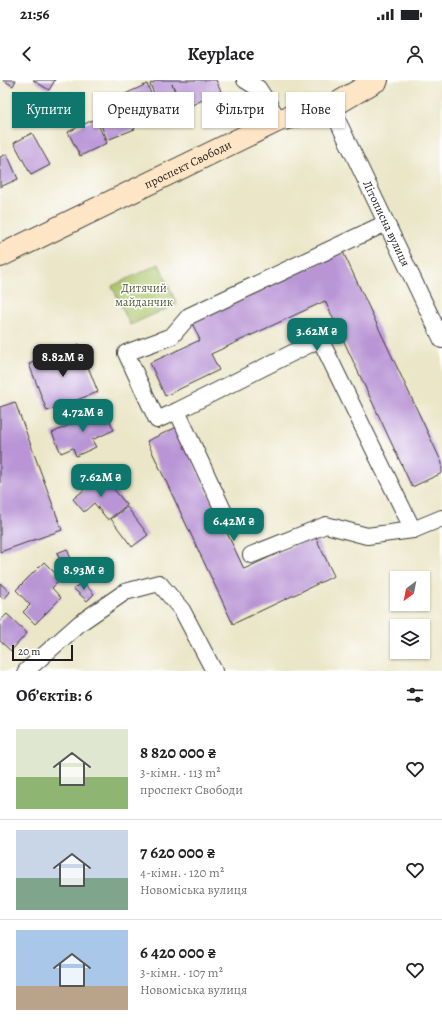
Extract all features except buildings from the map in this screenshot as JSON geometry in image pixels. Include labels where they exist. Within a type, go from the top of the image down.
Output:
[{"type":"main road","name":"проспект Свободи","points":[[345,99],[378,80]]},
{"type":"main road","name":"проспект Свободи","points":[[0,256],[279,120],[286,118]]},
{"type":"street","points":[[245,80],[258,88],[279,120]]},
{"type":"street","name":"Літописна вулиця","points":[[340,128],[442,340]]},
{"type":"street","points":[[386,223],[189,316],[172,336],[126,353],[157,420],[320,340],[413,530]]},
{"type":"street","points":[[177,411],[230,525]]},
{"type":"street","points":[[251,556],[326,525],[366,536],[413,530],[442,518]]},
{"type":"street","points":[[26,671],[80,623],[125,592],[158,583],[182,610],[214,671]]},
{"type":"green space","name":"Дитячий майданчик","points":[[159,264],[177,304],[130,325],[112,286]]}]
